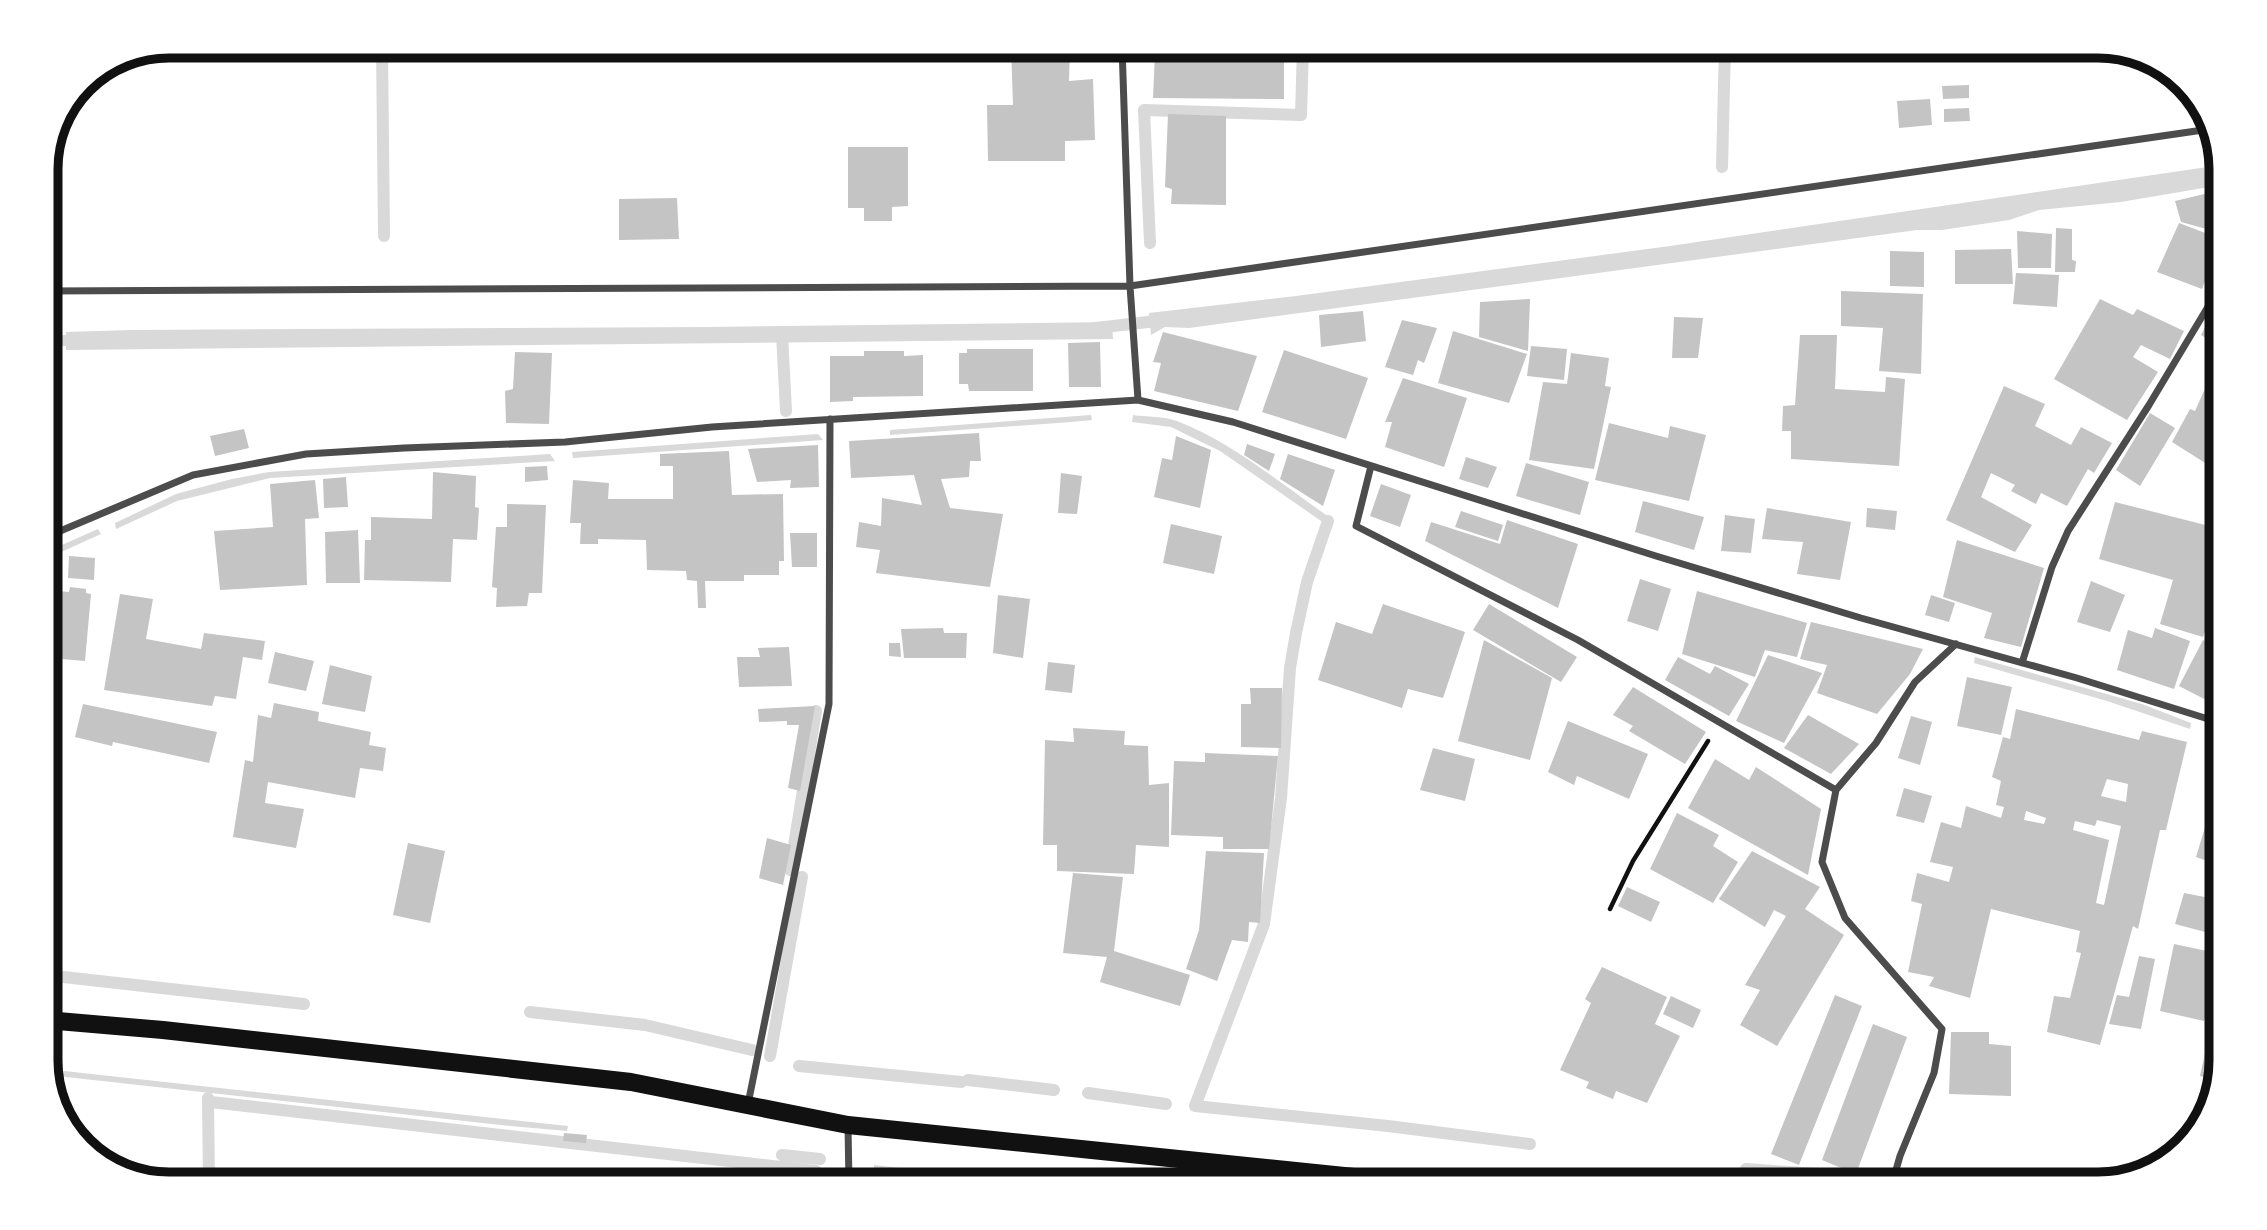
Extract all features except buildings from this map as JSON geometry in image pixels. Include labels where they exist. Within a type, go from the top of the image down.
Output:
[{"type":"main road","points":[[58,1021],[163,1030],[631,1082],[848,1125],[1298,1172]]},
{"type":"street","points":[[1122,58],[1130,286],[1138,400]]},
{"type":"street","points":[[58,291],[1130,286],[2202,130]]},
{"type":"street","points":[[2022,663],[2052,567],[2068,531],[2209,305]]},
{"type":"street","points":[[58,532],[193,475],[306,454],[565,442],[830,419],[1138,400],[1233,422],[1656,556],[2209,719]]},
{"type":"street","points":[[748,1105],[829,704],[830,419]]},
{"type":"street","points":[[1371,466],[1356,526],[1578,640],[1836,790]]},
{"type":"street","points":[[1896,1172],[1934,1073],[1942,1029],[1844,918],[1822,862],[1836,790],[1876,743],[1915,682],[1956,644]]},
{"type":"street","points":[[848,1125],[849,1172]]},
{"type":"path","points":[[1611,909],[1633,861],[1720,722]]},
{"type":"shaded area","points":[[2209,167],[2209,187],[2121,202],[2039,210],[2009,220],[1189,328],[1165,327],[1151,335],[1149,313],[1670,246]]},
{"type":"shaded area","points":[[1112,322],[1113,339],[66,350],[66,346],[58,346],[58,335],[66,335],[66,332],[131,330]]},
{"type":"shaded area","points":[[1091,415],[1092,420],[890,435],[890,430]]},
{"type":"shaded area","points":[[1133,415],[1172,419],[1217,440],[1329,517],[1324,523],[1220,451],[1171,427],[1132,422]]},
{"type":"shaded area","points":[[818,434],[823,440],[573,458],[572,452]]},
{"type":"shaded area","points":[[550,454],[555,461],[270,478],[177,501],[116,529],[115,523],[176,494],[269,472]]},
{"type":"shaded area","points":[[98,529],[101,534],[58,554],[58,547]]},
{"type":"shaded area","points":[[1975,657],[2142,704],[2191,723],[2190,729],[2107,701],[1974,663]]},
{"type":"shaded area","points":[[58,1070],[568,1126],[567,1131],[59,1076]]},
{"type":"shaded area","points":[[874,1165],[934,1172],[874,1172]]},
{"type":"waterway","points":[[382,58],[384,236]]},
{"type":"waterway","points":[[1150,243],[1144,110],[1301,115],[1303,58]]},
{"type":"waterway","points":[[1722,167],[1725,58]]},
{"type":"waterway","points":[[1096,328],[1165,320]]},
{"type":"waterway","points":[[782,334],[786,411]]},
{"type":"waterway","points":[[1328,521],[1307,582],[1290,668],[1281,798],[1264,924],[1195,1106],[1530,1144]]},
{"type":"waterway","points":[[790,870],[816,711]]},
{"type":"waterway","points":[[770,1056],[802,877]]},
{"type":"waterway","points":[[58,976],[304,1004]]},
{"type":"waterway","points":[[530,1012],[645,1025],[752,1050]]},
{"type":"waterway","points":[[799,1066],[961,1082]]},
{"type":"waterway","points":[[968,1080],[1054,1090]]},
{"type":"waterway","points":[[1088,1093],[1166,1104]]},
{"type":"waterway","points":[[208,1098],[209,1172]]},
{"type":"waterway","points":[[211,1102],[816,1171]]},
{"type":"waterway","points":[[782,1155],[820,1159]]},
{"type":"waterway","points":[[1746,1169],[1789,1172]]}]
